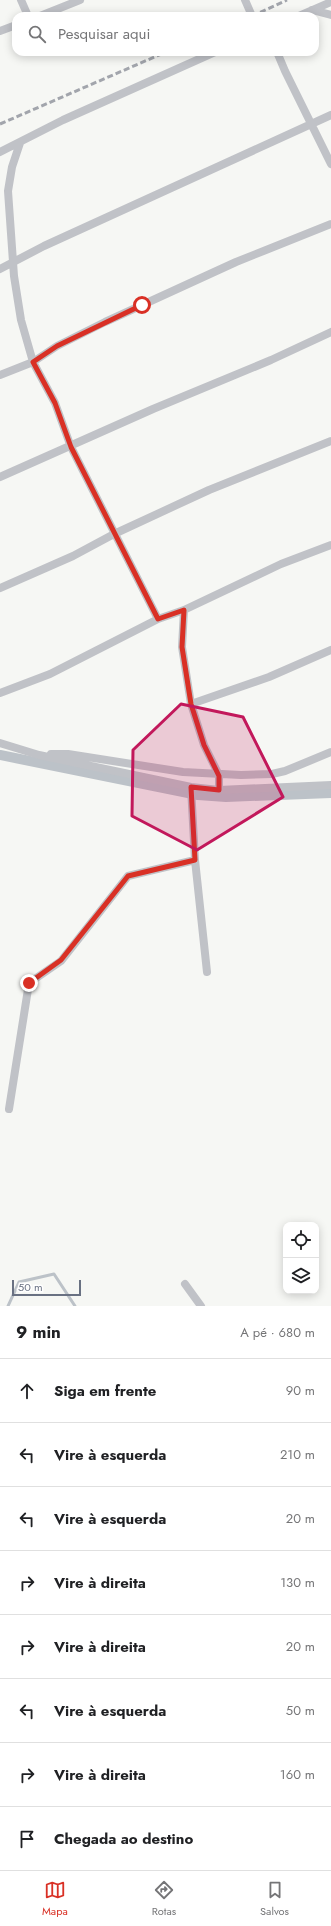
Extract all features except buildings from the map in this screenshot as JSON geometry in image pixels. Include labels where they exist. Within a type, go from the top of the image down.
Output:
[{"type":"street","points":[[22,0],[26,12]]},
{"type":"street","points":[[50,12],[80,0]]},
{"type":"street","points":[[245,0],[250,12]]},
{"type":"street","points":[[308,12],[331,2]]},
{"type":"street","points":[[312,10],[331,15]]},
{"type":"street","points":[[0,31],[12,26]]},
{"type":"street","points":[[0,152],[77,114],[206,56]]},
{"type":"street","points":[[279,56],[331,164]]},
{"type":"street","points":[[0,269],[44,246],[331,115]]},
{"type":"street","points":[[20,142],[12,167],[8,191],[13,263],[21,320],[33,362],[55,403],[71,447],[158,619]]},
{"type":"street","points":[[0,375],[33,362],[57,346],[105,322],[236,262],[331,224]]},
{"type":"street","points":[[0,477],[71,447],[153,409],[271,360],[331,332]]},
{"type":"street","points":[[0,588],[73,556],[114,534],[209,490],[331,441]]},
{"type":"street","points":[[0,693],[76,662],[158,619],[184,610],[281,564],[331,545]]},
{"type":"street","points":[[184,610],[182,647],[191,704],[204,745],[219,776],[219,790]]},
{"type":"street","points":[[191,704],[269,677],[331,650]]},
{"type":"street","points":[[0,744],[38,755],[191,787],[219,790],[331,785]]},
{"type":"street","points":[[38,755],[68,754],[144,767],[219,776],[272,774],[297,767],[331,752]]},
{"type":"street","points":[[191,787],[195,860],[207,972]]},
{"type":"street","points":[[9,1109],[29,983],[61,960],[128,876],[195,860]]},
{"type":"street","points":[[185,1284],[201,1306]]},
{"type":"highlighted area","points":[[181,704],[243,717],[283,797],[197,850],[132,816],[133,750]]},
{"type":"waterway","points":[[0,755],[198,795],[226,797],[331,793]]},
{"type":"waterway","points":[[8,1306],[19,1282],[54,1274],[75,1306]]},
{"type":"railway","points":[[261,12],[287,0]]},
{"type":"railway","points":[[0,124],[157,56]]},
{"type":"route","points":[[29,983],[61,960],[128,876],[135,873],[195,860],[191,787],[219,790],[219,776],[204,745],[191,704],[182,647],[184,610],[158,619],[98,503],[71,447],[48,387],[33,362],[57,346],[142,305]]}]
